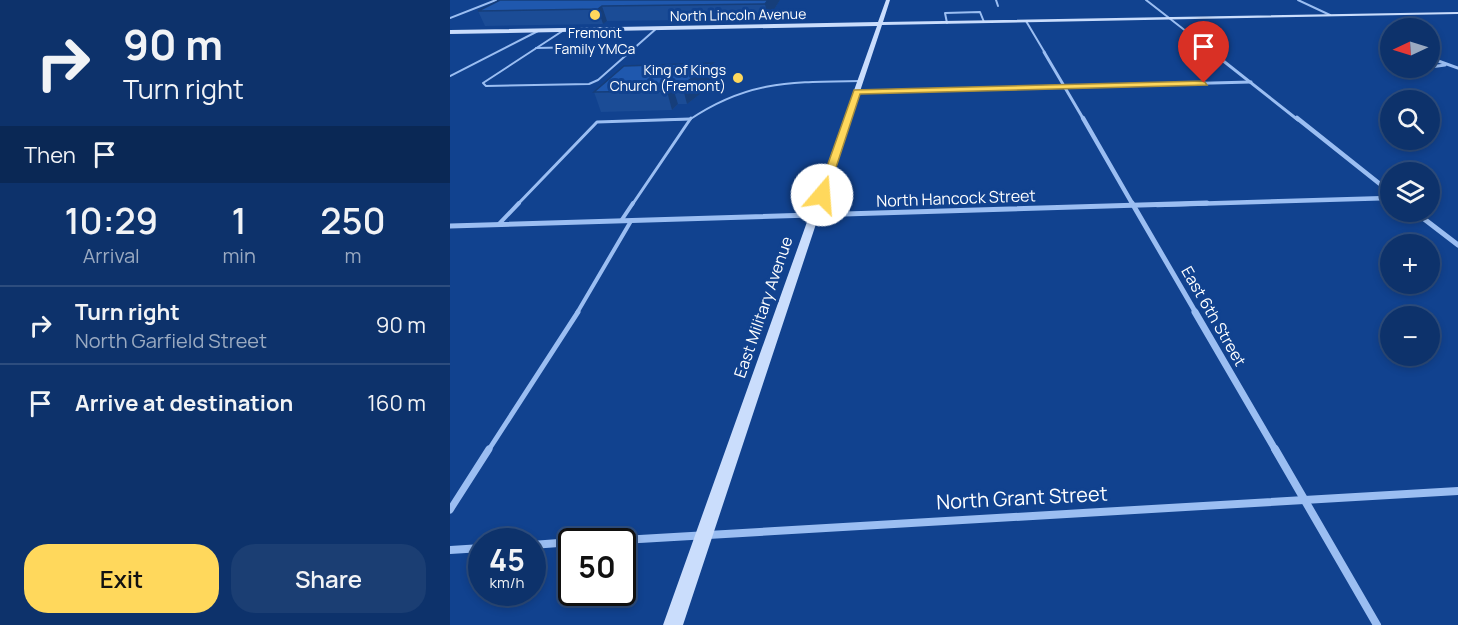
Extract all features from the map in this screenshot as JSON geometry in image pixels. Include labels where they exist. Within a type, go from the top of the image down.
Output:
[{"type":"street","name":"East Military Avenue","points":[[673,625],[888,0]]},
{"type":"street","points":[[1146,0],[1380,184]]},
{"type":"street","points":[[1298,0],[1330,15]]},
{"type":"street","name":"North Lincoln Avenue","points":[[450,32],[1458,13]]},
{"type":"street","name":"East 6th Street","points":[[1026,21],[1377,625]]},
{"type":"street","points":[[1440,63],[1458,68]]},
{"type":"street","points":[[1440,66],[1445,65]]},
{"type":"street","points":[[858,86],[1064,87],[1251,82]]},
{"type":"street","name":"North Hancock Street","points":[[450,226],[1380,198]]},
{"type":"street","points":[[1428,222],[1458,245]]},
{"type":"street","name":"North Grant Street","points":[[636,539],[1458,491]]},
{"type":"street","points":[[450,550],[468,549]]},
{"type":"lane","points":[[450,18],[496,0]]},
{"type":"lane","points":[[996,0],[998,6]]},
{"type":"lane","points":[[947,23],[945,13],[980,12],[984,22]]},
{"type":"lane","points":[[564,30],[483,83],[486,86],[589,84],[598,80],[657,28]]},
{"type":"lane","points":[[450,76],[479,59],[510,48],[540,30]]},
{"type":"lane","points":[[536,48],[636,46]]},
{"type":"lane","points":[[498,225],[597,122],[690,119],[738,94],[781,82],[858,86]]},
{"type":"lane","points":[[621,221],[690,119]]},
{"type":"lane","points":[[450,510],[568,328],[631,221]]},
{"type":"building","points":[[500,0],[768,0],[765,4],[602,6],[598,9],[478,11]]},
{"type":"building","points":[[713,63],[682,85],[672,85],[667,91],[594,92],[624,66]]},
{"type":"place","name":"Fremont Family YMCa","points":[[595,15]]},
{"type":"place","name":"King of Kings Church (Fremont)","points":[[738,78]]},
{"type":"route","points":[[822,195],[857,92],[1204,83]]}]
